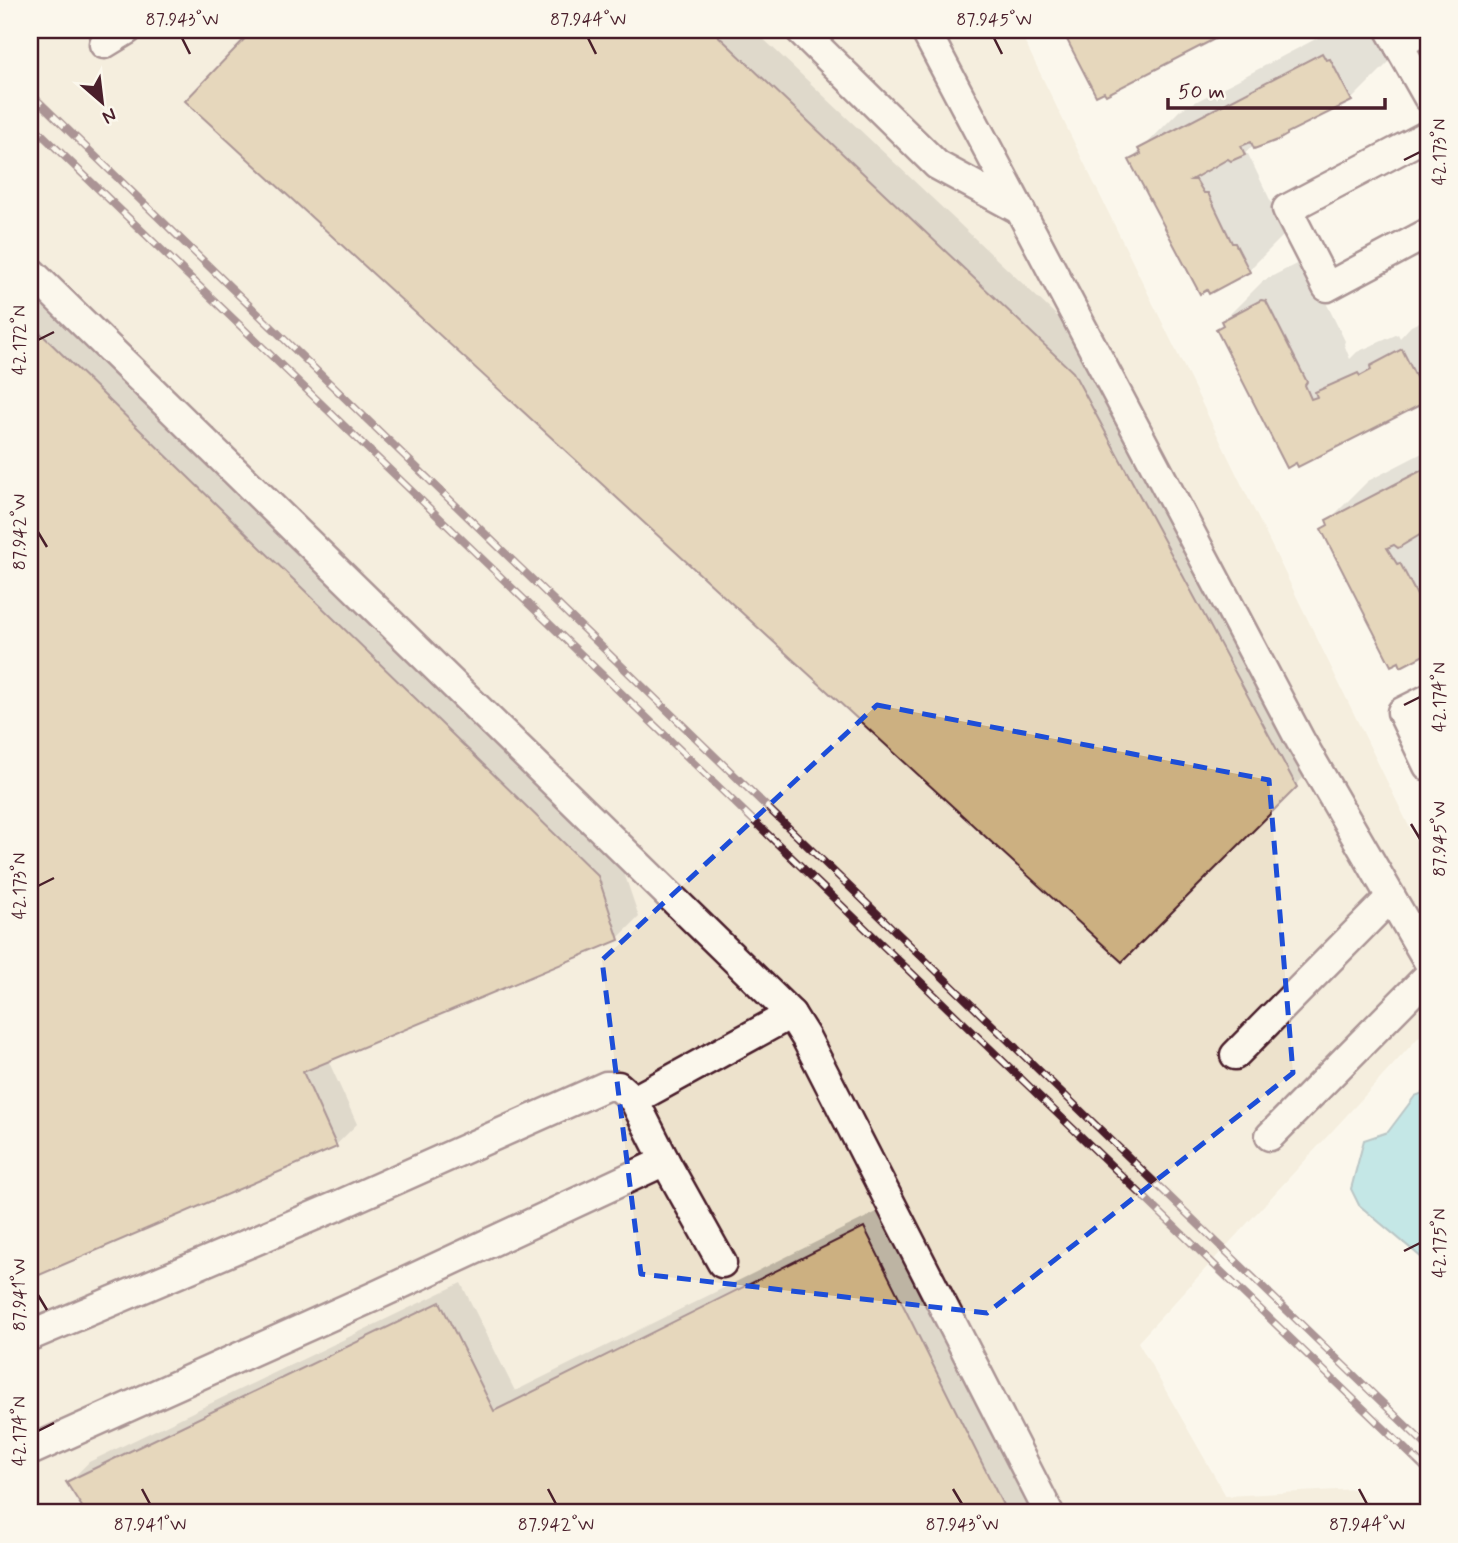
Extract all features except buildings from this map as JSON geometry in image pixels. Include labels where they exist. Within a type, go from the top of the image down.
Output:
[{"type":"street","points":[[800,30],[937,164],[1020,210]]},
{"type":"street","points":[[925,30],[1294,728],[1428,961]]},
{"type":"street","points":[[1404,35],[1428,97]]},
{"type":"street","points":[[1428,135],[1287,209],[1327,287],[1428,233]]},
{"type":"street","points":[[30,271],[790,1014],[806,1038],[1049,1513]]},
{"type":"street","points":[[1428,699],[1402,712],[1428,766]]},
{"type":"street","points":[[1235,1055],[1390,898]]},
{"type":"street","points":[[1270,1136],[1428,976]]},
{"type":"street","points":[[634,1100],[790,1014]]},
{"type":"street","points":[[30,1336],[337,1206],[606,1086],[618,1086],[634,1100],[722,1263]]},
{"type":"street","points":[[30,1451],[665,1161]]},
{"type":"highlighted area","points":[[877,705],[1269,780],[1293,1073],[987,1313],[641,1274],[602,960]]},
{"type":"shaded area","points":[[30,30],[1019,30],[1428,865],[1428,1027],[1138,1342],[1226,1496],[1356,1489],[1378,1513],[30,1513]]},
{"type":"water","points":[[1428,1091],[1428,1263],[1359,1205],[1351,1189],[1364,1140],[1388,1132],[1415,1096]]},
{"type":"railway","points":[[30,93],[1428,1447]]},
{"type":"railway","points":[[30,123],[1428,1471]]}]
